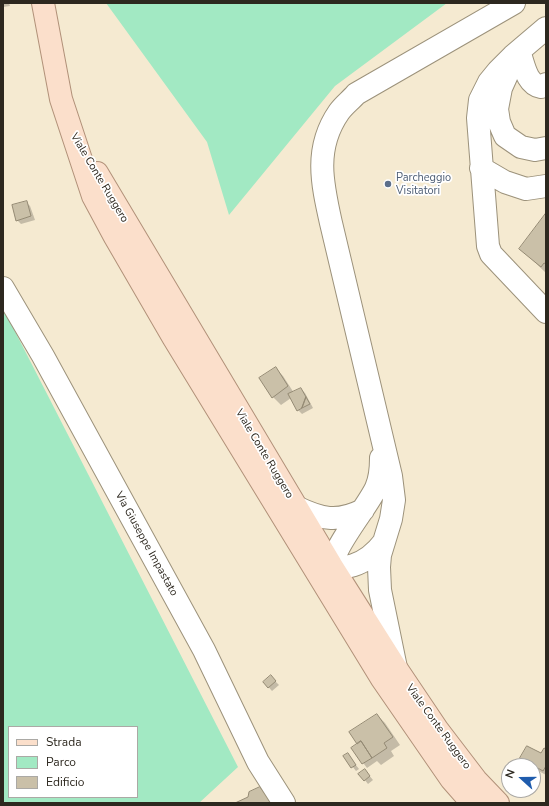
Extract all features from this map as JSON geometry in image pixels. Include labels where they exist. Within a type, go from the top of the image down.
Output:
[{"type":"main road","points":[[42,3],[61,99],[70,129]]},
{"type":"main road","name":"Viale Conte Ruggero","points":[[70,129],[93,196],[115,237],[183,352],[378,672],[451,779],[472,803]]},
{"type":"main road","name":"Viale Conte Ruggero","points":[[70,129],[331,565],[396,668],[437,729],[476,780],[498,803]]},
{"type":"street","points":[[396,668],[380,590],[380,555],[391,519],[394,500],[391,476],[330,223],[323,184],[322,167],[325,144],[331,127],[340,111],[356,94],[514,3]]},
{"type":"street","points":[[546,28],[498,70],[489,82],[480,100],[478,118],[488,246],[491,254],[546,312]]},
{"type":"street","points":[[516,54],[533,84],[541,87],[546,84]]},
{"type":"street","points":[[516,54],[501,88],[497,109],[498,122],[506,136],[521,147],[535,150],[546,148]]},
{"type":"street","points":[[481,168],[505,182],[526,189],[546,186]]},
{"type":"street","name":"Via Giuseppe Impastato","points":[[3,288],[43,356],[204,650],[258,762],[284,803]]},
{"type":"street","points":[[183,352],[213,386],[318,558],[331,565],[346,568],[368,559],[378,551],[384,542]]},
{"type":"street","points":[[382,436],[381,470],[377,487],[335,553],[331,565],[330,576],[385,669],[405,712]]},
{"type":"street","points":[[296,507],[315,516],[331,519],[351,516],[363,510]]},
{"type":"green space","points":[[106,3],[447,3],[335,86],[229,215],[207,142]]},
{"type":"green space","points":[[3,308],[238,767],[199,803],[3,803]]},
{"type":"building","points":[[27,201],[31,216],[16,221],[12,205]]},
{"type":"building","points":[[546,213],[546,264],[544,263],[541,267],[519,249]]},
{"type":"building","points":[[276,367],[288,386],[272,398],[259,378]]},
{"type":"building","points":[[301,388],[306,397],[302,408],[297,411],[288,394]]},
{"type":"building","points":[[306,397],[310,404],[302,408]]},
{"type":"building","points":[[271,675],[276,681],[268,688],[263,682]]},
{"type":"building","points":[[377,714],[393,737],[384,743],[387,748],[372,758],[361,741],[357,744],[349,732]]},
{"type":"building","points":[[361,741],[372,758],[362,764],[351,748]]},
{"type":"building","points":[[527,746],[541,753],[544,748],[546,749],[546,766],[543,771],[541,770],[541,758],[520,758]]},
{"type":"building","points":[[348,753],[356,765],[351,768],[343,756]]},
{"type":"building","points":[[365,769],[370,776],[364,781],[358,774]]},
{"type":"building","points":[[260,787],[272,803],[235,803],[248,797],[249,792]]},
{"type":"place","name":"Parcheggio Visitatori","points":[[388,184]]}]
